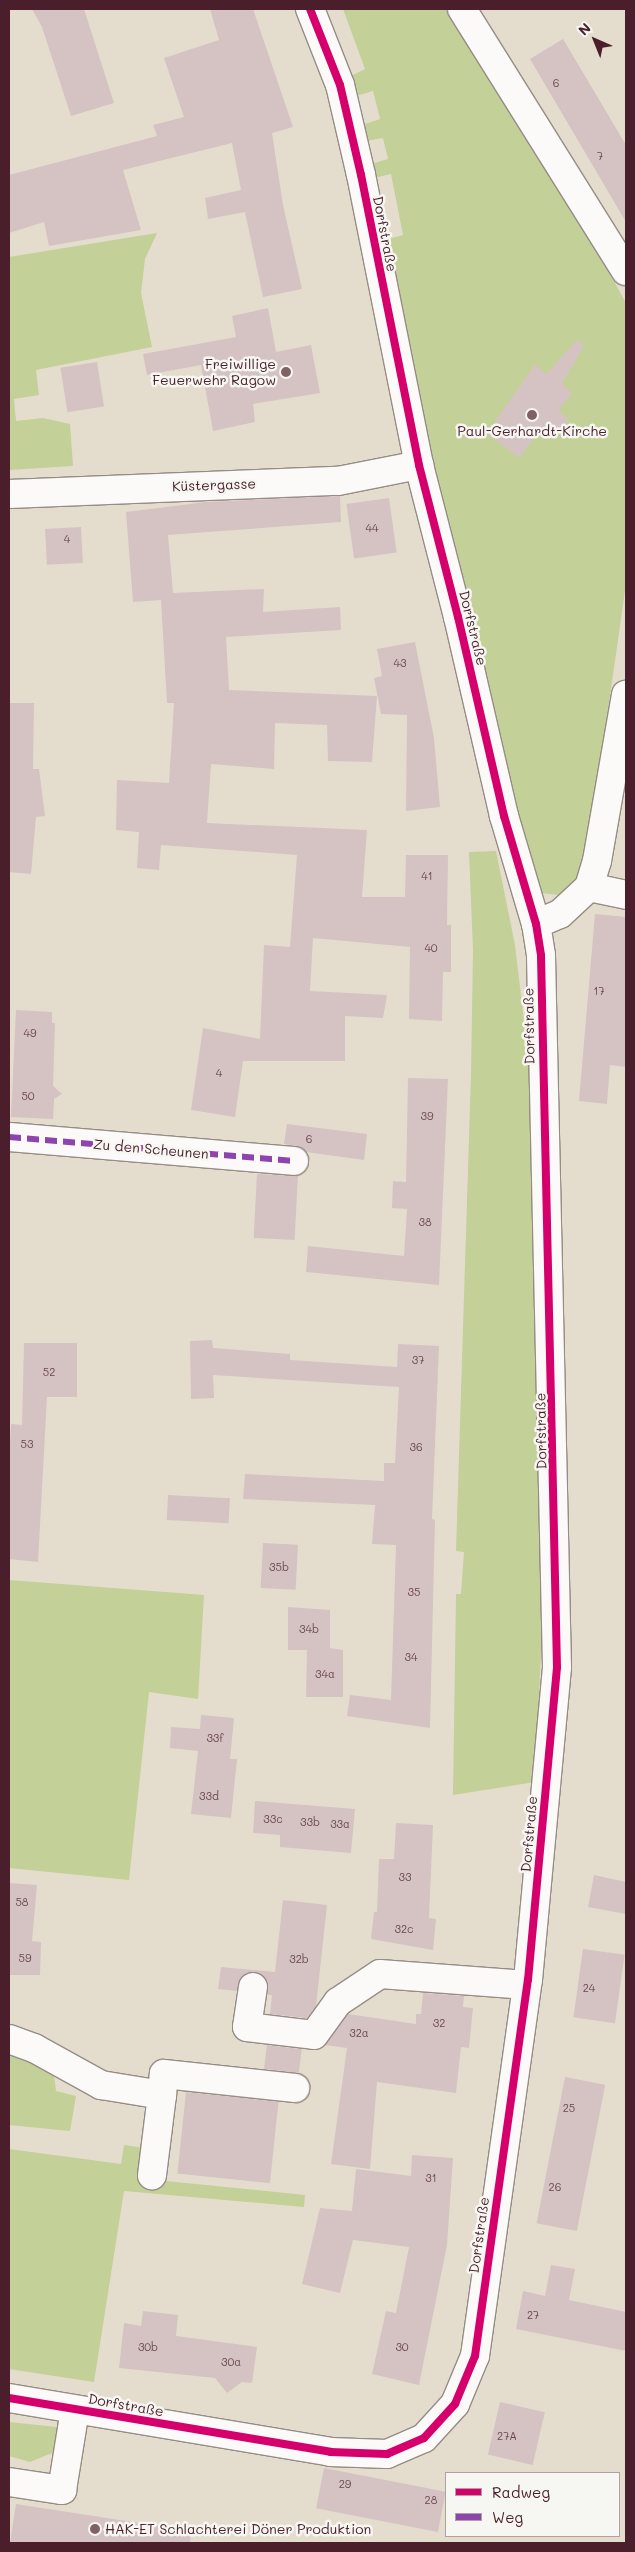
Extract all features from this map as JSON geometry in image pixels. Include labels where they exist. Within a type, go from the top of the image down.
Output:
[{"type":"street","name":"Dorfstraße","points":[[9,2398],[330,2452],[365,2455],[387,2454],[424,2438],[455,2404],[475,2356],[527,1985],[557,1667],[541,955],[536,924],[504,816],[458,617],[419,465],[359,166],[340,85],[310,9]]},
{"type":"street","points":[[462,9],[626,272]]},
{"type":"street","name":"Küstergasse","points":[[9,494],[338,480],[419,465]]},
{"type":"street","points":[[536,924],[560,914],[589,887],[597,861],[626,694]]},
{"type":"street","points":[[589,887],[626,895]]},
{"type":"street","name":"Zu den Scheunen","points":[[9,1136],[294,1161]]},
{"type":"street","points":[[252,1987],[247,2027],[314,2035],[338,2002],[380,1974],[527,1985]]},
{"type":"street","points":[[9,2038],[34,2048],[101,2085],[162,2095]]},
{"type":"street","points":[[152,2174],[164,2074],[295,2088]]},
{"type":"street","points":[[9,2482],[62,2490],[75,2410]]},
{"type":"green space","points":[[343,9],[449,9],[565,193],[626,303],[626,584],[585,871],[573,890],[558,895],[541,893],[533,882],[446,542],[384,240],[403,235],[391,174],[374,178],[371,164],[388,159],[383,138],[366,141],[362,125],[380,119],[373,91],[353,97],[349,77],[365,69]]},
{"type":"green space","points":[[157,233],[145,259],[141,293],[152,347],[36,370],[39,395],[14,399],[16,421],[43,418],[70,424],[73,466],[9,470],[9,257]]},
{"type":"green space","points":[[496,851],[515,945],[529,1063],[542,1382],[546,1544],[535,1782],[453,1795],[456,1594],[461,1594],[464,1552],[456,1551],[471,1074],[473,950],[469,852]]},
{"type":"green space","points":[[9,1580],[204,1595],[198,1699],[149,1692],[129,1880],[9,1868]]},
{"type":"green space","points":[[9,2047],[54,2075],[56,2091],[76,2096],[70,2131],[9,2125]]},
{"type":"green space","points":[[124,2145],[145,2148],[146,2179],[305,2195],[304,2207],[124,2191],[94,2382],[9,2369],[9,2149],[121,2164]]},
{"type":"green space","points":[[9,2422],[57,2427],[61,2436],[57,2451],[30,2462],[9,2456]]},
{"type":"building","points":[[32,9],[84,9],[114,103],[71,116],[42,27]]},
{"type":"building","points":[[210,9],[253,9],[293,127],[272,133],[283,205],[302,289],[263,297],[245,212],[208,219],[205,198],[241,190],[232,143],[123,170],[141,230],[49,246],[44,222],[9,233],[9,175],[157,136],[153,125],[184,117],[164,58],[219,40]]},
{"type":"building","points":[[563,39],[626,145],[626,222],[530,59]]},
{"type":"building","points":[[268,308],[276,352],[311,345],[320,393],[253,404],[255,422],[213,431],[201,365],[147,375],[143,354],[236,337],[232,316]]},
{"type":"building","name":"Paul-Gerhardt-Kirche","points":[[577,340],[584,345],[562,384],[572,393],[558,410],[569,420],[555,436],[542,427],[519,458],[487,433],[535,364],[546,374]]},
{"type":"building","points":[[97,362],[104,406],[67,412],[60,368]]},
{"type":"building","points":[[340,496],[341,522],[168,535],[173,593],[264,589],[263,612],[340,607],[341,630],[226,637],[229,690],[377,696],[372,762],[328,761],[327,725],[275,723],[274,769],[211,764],[207,823],[367,830],[362,897],[405,897],[406,855],[448,855],[447,925],[451,925],[451,972],[443,972],[442,1021],[409,1019],[410,947],[313,938],[310,991],[387,995],[383,1018],[345,1016],[345,1061],[243,1061],[235,1117],[191,1110],[203,1028],[260,1039],[264,945],[290,947],[297,855],[161,845],[159,870],[137,868],[139,832],[116,830],[117,780],[169,783],[174,703],[167,703],[161,600],[133,602],[126,512],[206,502]]},
{"type":"building","points":[[389,498],[397,552],[354,558],[346,504]]},
{"type":"building","points":[[81,527],[83,563],[47,565],[45,529]]},
{"type":"building","points":[[415,642],[434,738],[440,807],[406,811],[407,715],[381,714],[374,678],[382,676],[377,649]]},
{"type":"building","points":[[10,703],[34,703],[33,769],[39,769],[45,816],[36,817],[31,874],[9,872]]},
{"type":"building","points":[[595,914],[626,917],[626,1067],[610,1065],[607,1104],[579,1101]]},
{"type":"building","points":[[16,1010],[52,1012],[52,1023],[55,1023],[53,1086],[62,1094],[54,1099],[53,1119],[11,1117]]},
{"type":"building","points":[[408,1078],[448,1079],[439,1285],[306,1272],[308,1246],[404,1256],[407,1209],[392,1208],[393,1181],[406,1182]]},
{"type":"building","points":[[287,1124],[367,1134],[364,1160],[306,1152],[296,1146],[284,1144]]},
{"type":"building","points":[[257,1174],[298,1176],[295,1240],[254,1238]]},
{"type":"building","points":[[212,1340],[213,1348],[290,1354],[290,1360],[397,1367],[398,1344],[439,1346],[432,1519],[435,1520],[430,1728],[347,1716],[350,1695],[391,1700],[396,1545],[372,1544],[375,1505],[243,1499],[245,1474],[384,1481],[384,1463],[395,1463],[399,1387],[213,1375],[214,1398],[191,1399],[190,1341]]},
{"type":"building","points":[[24,1343],[77,1343],[77,1397],[47,1397],[38,1562],[9,1559],[11,1424],[22,1425]]},
{"type":"building","points":[[168,1495],[230,1498],[229,1523],[167,1520]]},
{"type":"building","points":[[263,1543],[298,1545],[296,1590],[261,1588]]},
{"type":"building","points":[[288,1607],[330,1610],[330,1648],[343,1650],[343,1697],[306,1697],[307,1650],[288,1650]]},
{"type":"building","points":[[201,1715],[234,1718],[230,1759],[237,1759],[231,1818],[191,1814],[198,1751],[170,1748],[171,1727],[200,1729]]},
{"type":"building","points":[[255,1801],[355,1809],[351,1853],[280,1847],[280,1835],[253,1833]]},
{"type":"building","points":[[396,1823],[433,1825],[429,1918],[436,1919],[433,1950],[371,1939],[374,1912],[377,1912],[379,1859],[394,1859]]},
{"type":"building","points":[[594,1875],[626,1882],[626,1914],[588,1907]]},
{"type":"building","points":[[9,1883],[37,1885],[32,1941],[41,1942],[40,1975],[9,1975]]},
{"type":"building","points":[[283,1900],[327,1905],[316,2006],[307,2018],[270,2014],[272,1995],[268,1995],[268,1982],[256,1972],[241,1977],[237,1991],[218,1989],[221,1967],[275,1972]]},
{"type":"building","points":[[583,1949],[625,1955],[615,2023],[573,2017]]},
{"type":"building","points":[[423,1993],[464,1996],[463,2007],[473,2008],[469,2048],[461,2047],[456,2093],[377,2082],[370,2169],[331,2164],[347,2048],[325,2045],[348,2014],[416,2024],[416,2014],[421,2014]]},
{"type":"building","points":[[267,2045],[302,2049],[299,2073],[264,2069]]},
{"type":"building","points":[[565,2077],[605,2085],[577,2231],[537,2223]]},
{"type":"building","points":[[186,2092],[278,2102],[270,2183],[177,2174]]},
{"type":"building","points":[[412,2155],[453,2158],[447,2245],[419,2385],[372,2374],[386,2311],[396,2313],[409,2247],[353,2240],[340,2293],[302,2284],[320,2208],[352,2211],[356,2169],[411,2176]]},
{"type":"building","points":[[551,2265],[575,2269],[569,2300],[626,2312],[626,2351],[516,2329],[523,2291],[545,2296]]},
{"type":"building","points":[[143,2311],[178,2315],[176,2336],[257,2347],[252,2383],[242,2382],[227,2393],[215,2378],[119,2368],[124,2323],[141,2326]]},
{"type":"building","points":[[500,2402],[545,2412],[533,2465],[488,2455]]},
{"type":"building","points":[[324,2468],[445,2492],[438,2532],[316,2508]]},
{"type":"building","name":"HAK-ET Schlachterei Döner Produktion","points":[[16,2504],[191,2531],[190,2543],[10,2543]]},
{"type":"marked path","points":[[9,1137],[294,1161]]},
{"type":"cycle path","points":[[9,2398],[330,2452],[387,2454],[424,2438],[455,2404],[475,2356],[528,1980],[557,1667],[541,955],[536,924],[504,816],[458,617],[419,465],[361,175],[340,85],[310,9]]},
{"type":"place","name":"Freiwillige Feuerwehr Ragow","points":[[286,372]]},
{"type":"place","name":"Paul-Gerhardt-Kirche","points":[[532,415]]},
{"type":"place","name":"HAK-ET Schlachterei Döner Produktion","points":[[95,2529]]}]
